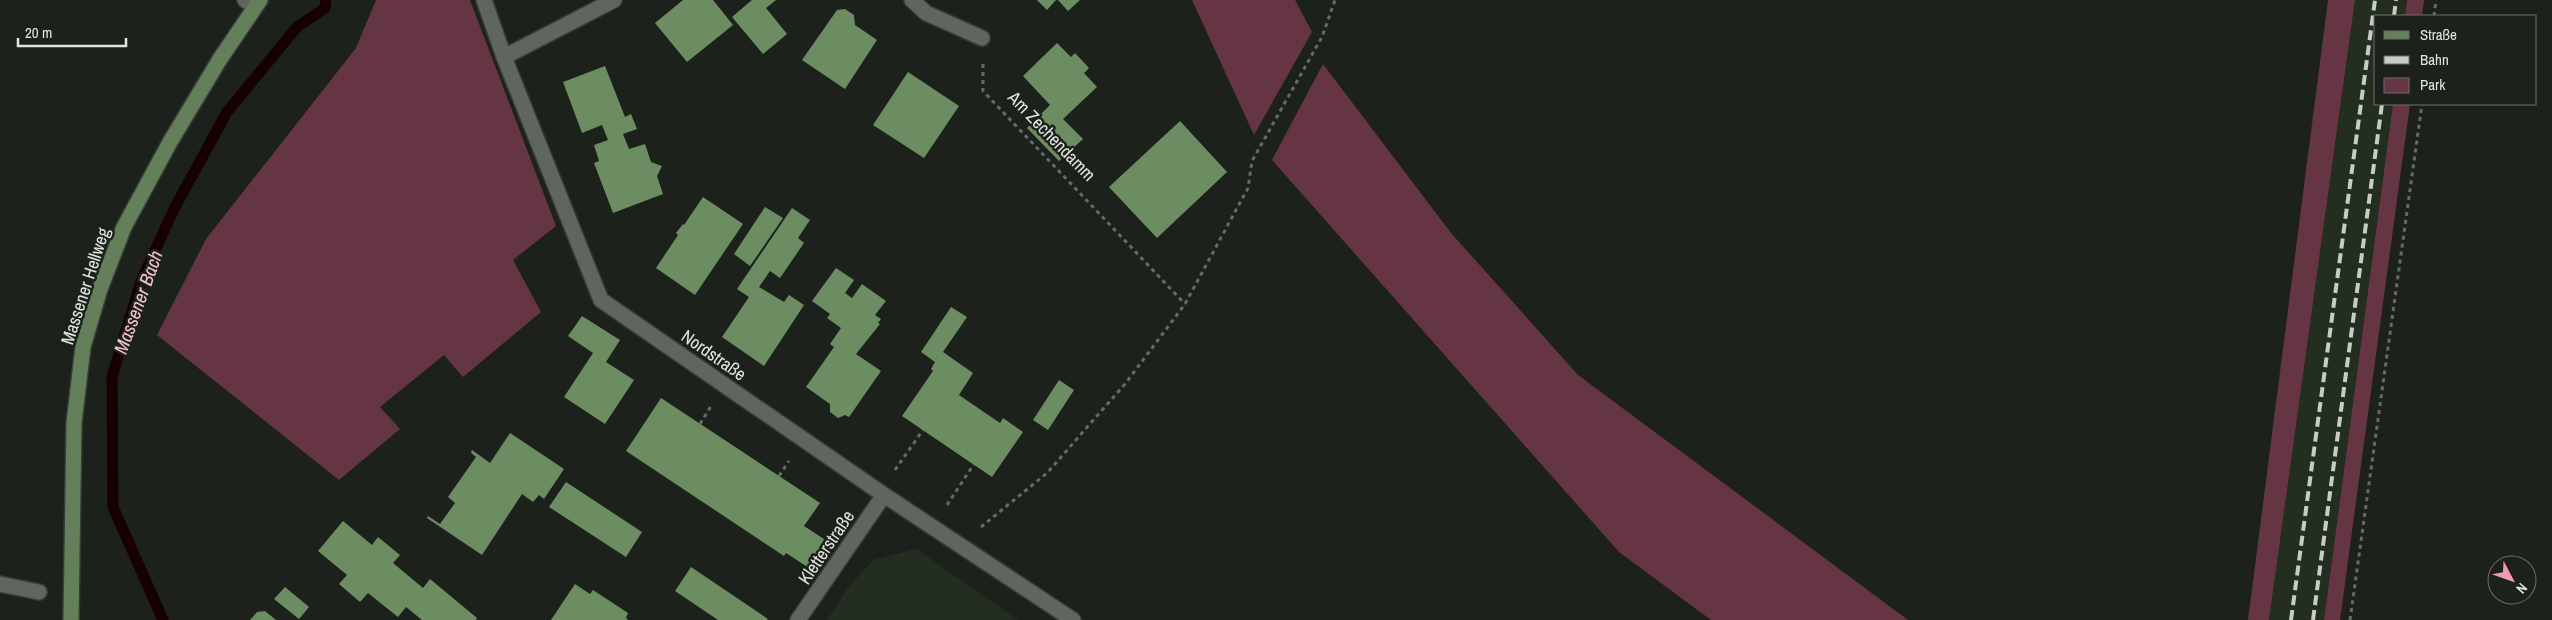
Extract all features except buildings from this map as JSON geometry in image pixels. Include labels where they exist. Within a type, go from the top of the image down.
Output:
[{"type":"main road","name":"Massener Hellweg","points":[[72,620],[74,423],[83,347],[97,297],[128,218],[170,142],[253,2]]},
{"type":"street","name":"Nordstraße","points":[[484,0],[504,57],[601,300],[884,495],[1072,620]]},
{"type":"street","points":[[504,57],[614,0]]},
{"type":"street","points":[[912,0],[926,13],[982,38]]},
{"type":"street","name":"Kletterstraße","points":[[798,620],[884,495]]},
{"type":"street","points":[[0,584],[39,592]]},
{"type":"path","points":[[960,545],[1046,473],[1124,384],[1185,304],[1248,188],[1252,162],[1322,38],[1335,0]]},
{"type":"path","points":[[2434,15],[2436,0]]},
{"type":"path","name":"Am Zechendamm","points":[[982,38],[984,91],[1185,304]]},
{"type":"path","points":[[2350,620],[2422,105]]},
{"type":"path","points":[[700,424],[713,404]]},
{"type":"path","points":[[894,473],[923,430]]},
{"type":"path","points":[[945,507],[974,464]]},
{"type":"shaded area","points":[[2355,0],[2407,0],[2405,15],[2374,15],[2374,105],[2393,105],[2324,620],[2269,620]]},
{"type":"shaded area","points":[[916,549],[1018,620],[827,620],[848,588],[873,560]]},
{"type":"green space","points":[[376,0],[470,0],[556,226],[513,260],[541,312],[463,377],[444,355],[380,407],[400,429],[339,480],[157,335],[206,239],[356,48]]},
{"type":"green space","points":[[1192,0],[1295,0],[1312,32],[1254,135]]},
{"type":"green space","points":[[2328,0],[2355,0],[2269,620],[2248,620]]},
{"type":"green space","points":[[2407,0],[2424,0],[2422,15],[2405,15]]},
{"type":"green space","points":[[1323,64],[1451,233],[1578,375],[1908,620],[1711,620],[1619,552],[1272,160]]},
{"type":"green space","points":[[2393,105],[2410,105],[2340,620],[2324,620]]},
{"type":"waterway","name":"Massener Bach","points":[[163,620],[113,507],[112,377],[141,281],[175,207],[227,112],[297,27],[325,8],[326,0]]},
{"type":"railway","points":[[2291,620],[2375,0]]},
{"type":"railway","points":[[2394,15],[2396,0]]},
{"type":"railway","points":[[2313,620],[2382,105]]}]
